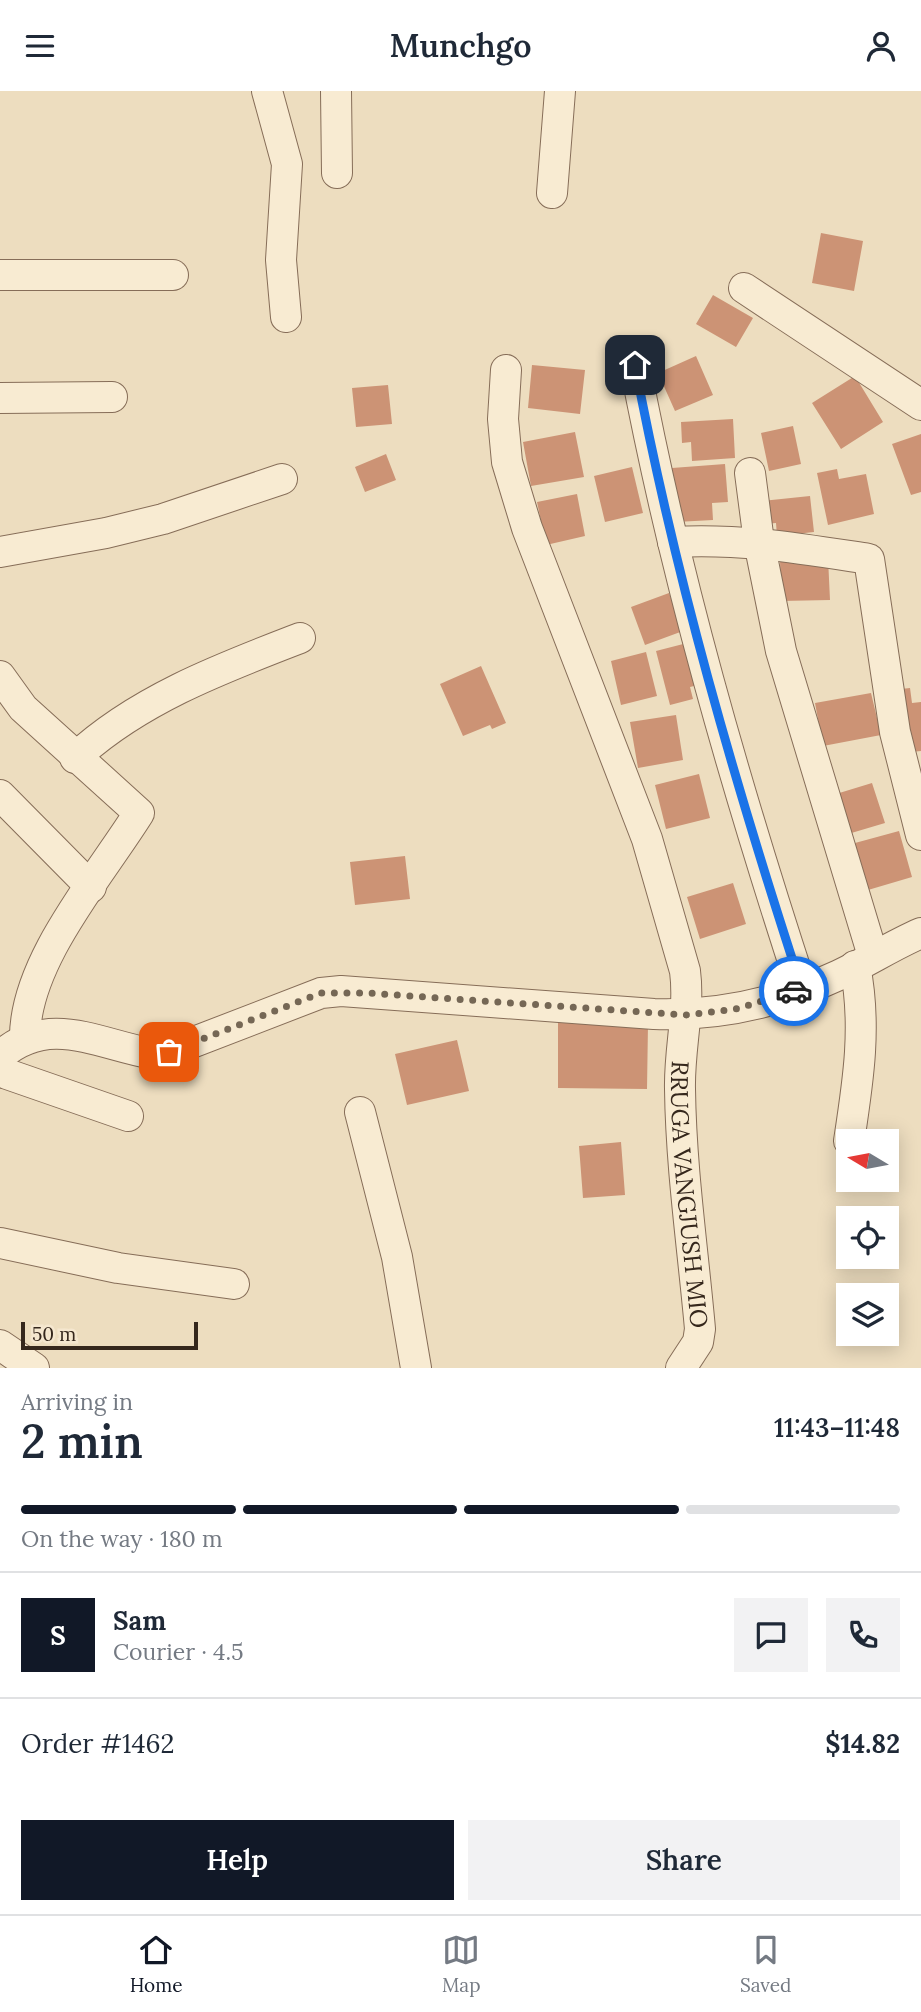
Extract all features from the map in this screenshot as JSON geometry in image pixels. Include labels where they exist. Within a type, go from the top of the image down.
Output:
[{"type":"street","points":[[267,91],[287,164],[281,260],[286,317]]},
{"type":"street","points":[[335,91],[337,173]]},
{"type":"street","points":[[552,193],[560,91]]},
{"type":"street","points":[[0,275],[173,275]]},
{"type":"street","points":[[744,288],[921,405]]},
{"type":"street","points":[[635,365],[653,459],[673,542],[738,792],[802,989]]},
{"type":"street","name":"RRUGA VANGJUSH MIO","points":[[506,370],[503,419],[507,462],[527,528],[647,839],[685,971],[686,1015],[681,1053],[681,1121],[700,1329],[698,1342],[681,1368]]},
{"type":"street","points":[[0,397],[112,397]]},
{"type":"street","points":[[750,473],[759,542],[781,651],[864,961],[860,1066],[850,1129]]},
{"type":"street","points":[[0,552],[106,533],[163,519],[282,479]]},
{"type":"street","points":[[673,542],[721,539],[759,542],[869,559],[895,732],[921,835]]},
{"type":"street","points":[[75,758],[91,743],[181,688],[300,638]]},
{"type":"street","points":[[0,676],[23,708],[75,758],[139,813],[91,887],[33,988],[26,1011],[25,1037]]},
{"type":"street","points":[[0,795],[91,887]]},
{"type":"street","points":[[0,1056],[25,1037],[59,1033],[145,1053],[169,1052],[321,993],[341,991],[686,1015],[736,1009],[802,989],[921,933]]},
{"type":"street","points":[[0,1064],[7,1074],[128,1116]]},
{"type":"street","points":[[360,1112],[397,1257],[416,1368]]},
{"type":"street","points":[[0,1243],[118,1268],[234,1284]]},
{"type":"street","points":[[0,1345],[34,1368]]},
{"type":"building","points":[[821,233],[863,241],[854,291],[812,283]]},
{"type":"building","points":[[713,295],[753,318],[736,347],[696,324]]},
{"type":"building","points":[[696,356],[713,395],[675,411],[658,373]]},
{"type":"building","points":[[532,365],[585,370],[580,414],[528,408]]},
{"type":"building","points":[[855,376],[883,422],[841,449],[812,403]]},
{"type":"building","points":[[388,385],[392,424],[356,427],[352,388]]},
{"type":"building","points":[[733,419],[735,458],[692,461],[691,442],[682,443],[681,422]]},
{"type":"building","points":[[793,426],[801,464],[769,471],[761,433]]},
{"type":"building","points":[[575,432],[584,477],[531,486],[523,442]]},
{"type":"building","points":[[921,434],[921,492],[911,495],[892,444]]},
{"type":"building","points":[[386,454],[396,480],[365,492],[355,467]]},
{"type":"building","points":[[725,464],[728,502],[712,503],[713,520],[676,522],[672,468]]},
{"type":"building","points":[[632,467],[643,513],[605,522],[594,476]]},
{"type":"building","points":[[837,469],[839,479],[866,474],[874,514],[828,525],[817,473]]},
{"type":"building","points":[[577,494],[585,536],[546,545],[537,502]]},
{"type":"building","points":[[810,496],[814,532],[777,536],[776,523],[764,524],[762,501]]},
{"type":"building","points":[[828,558],[830,600],[781,601],[780,560]]},
{"type":"building","points":[[669,593],[683,631],[645,645],[631,607]]},
{"type":"building","points":[[691,642],[702,684],[690,687],[693,699],[670,705],[656,651]]},
{"type":"building","points":[[646,652],[657,696],[621,705],[611,661]]},
{"type":"building","points":[[481,666],[506,723],[492,729],[490,725],[463,736],[440,684]]},
{"type":"building","points":[[910,688],[912,703],[921,702],[921,751],[911,752],[901,689]]},
{"type":"building","points":[[871,693],[881,735],[823,746],[815,703]]},
{"type":"building","points":[[676,715],[683,760],[638,768],[630,722]]},
{"type":"building","points":[[699,774],[710,818],[666,829],[655,785]]},
{"type":"building","points":[[872,783],[885,823],[848,834],[836,794]]},
{"type":"building","points":[[899,831],[912,877],[868,890],[855,843]]},
{"type":"building","points":[[405,856],[410,899],[355,905],[350,862]]},
{"type":"building","points":[[733,883],[746,924],[700,939],[687,897]]},
{"type":"building","points":[[558,1023],[648,1024],[647,1089],[558,1088]]},
{"type":"building","points":[[457,1040],[469,1091],[407,1105],[395,1054]]},
{"type":"building","points":[[621,1142],[625,1195],[583,1198],[579,1146]]},
{"type":"way so far","points":[[169,1052],[321,993],[341,991],[686,1015],[736,1009],[794,991]]},
{"type":"route","points":[[635,365],[676,557],[738,792],[802,989],[794,991]]}]
